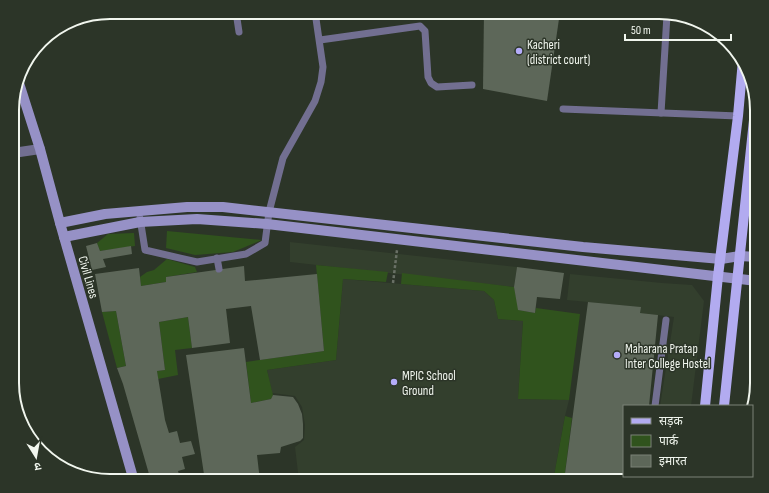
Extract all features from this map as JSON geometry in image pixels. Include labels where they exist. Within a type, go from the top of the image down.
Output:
[{"type":"main road","points":[[705,405],[718,276],[738,116],[742,72]]},
{"type":"main road","name":"Civil Lines","points":[[21,90],[40,149],[132,474]]},
{"type":"main road","points":[[724,405],[750,160]]},
{"type":"main road","points":[[60,223],[105,214],[187,207],[223,207],[584,247],[721,259],[740,256],[750,257]]},
{"type":"main road","points":[[64,237],[140,222],[197,219],[267,224],[750,281]]},
{"type":"street","points":[[19,152],[40,149]]},
{"type":"lane","points":[[237,19],[239,32]]},
{"type":"lane","points":[[139,211],[145,250],[197,262],[246,254],[265,243],[269,212],[283,158],[315,101],[321,82],[323,67],[316,19]]},
{"type":"lane","points":[[660,113],[667,20]]},
{"type":"lane","points":[[320,40],[420,26],[425,31],[428,77],[431,83],[436,87],[472,85]]},
{"type":"lane","points":[[563,109],[738,116]]},
{"type":"lane","points":[[217,258],[219,269]]},
{"type":"lane","points":[[655,405],[666,320]]},
{"type":"path","points":[[393,283],[399,239]]},
{"type":"shaded area","points":[[290,242],[517,267],[514,287],[290,262]]},
{"type":"shaded area","points":[[570,274],[692,285],[704,301],[691,405],[660,405],[674,317],[640,313],[640,307],[567,300]]},
{"type":"shaded area","name":"MPIC School Ground","points":[[343,279],[484,291],[494,300],[498,319],[523,321],[518,399],[569,400],[554,474],[298,474],[295,447],[304,440],[305,425],[302,407],[295,396],[272,393],[267,370],[336,360]]},
{"type":"green space","points":[[167,231],[262,240],[233,252],[195,255],[166,248]]},
{"type":"green space","points":[[134,233],[135,246],[100,251],[97,243],[108,234]]},
{"type":"green space","points":[[167,259],[195,267],[197,272],[166,277],[166,282],[141,286],[140,277],[147,272],[154,270]]},
{"type":"green space","points":[[316,265],[388,272],[386,282],[343,279],[336,360],[267,370],[273,395],[271,399],[251,403],[246,362],[324,351]]},
{"type":"green space","points":[[402,273],[514,287],[519,310],[535,313],[536,308],[580,314],[569,400],[518,399],[523,321],[498,319],[494,300],[484,291],[401,284]]},
{"type":"green space","points":[[116,311],[126,366],[117,368],[102,312]]},
{"type":"green space","points":[[188,317],[192,348],[175,350],[178,375],[158,379],[157,371],[165,370],[159,322]]},
{"type":"green space","points":[[565,416],[572,418],[565,474],[554,474]]},
{"type":"building","name":"Kacheri (district court)","points":[[484,19],[559,19],[547,101],[483,89]]},
{"type":"building","points":[[97,243],[100,251],[131,246],[132,254],[103,259],[106,267],[92,270],[86,246]]},
{"type":"building","points":[[244,266],[245,281],[317,274],[324,351],[260,360],[251,306],[226,309],[230,343],[192,348],[188,317],[159,322],[165,370],[157,371],[165,420],[169,433],[177,431],[180,443],[191,441],[195,454],[182,457],[185,469],[178,471],[179,474],[149,474],[117,368],[126,366],[116,311],[102,312],[95,274],[139,268],[141,286],[166,282],[166,277]]},
{"type":"building","points":[[517,267],[564,273],[560,299],[537,297],[535,313],[518,310],[514,287]]},
{"type":"building","name":"Maharana Pratap Inter College Hostel","points":[[588,302],[641,307],[640,313],[658,315],[649,405],[623,405],[623,474],[565,474]]},
{"type":"building","points":[[244,348],[251,403],[271,399],[273,395],[293,397],[302,414],[303,438],[300,441],[281,447],[280,453],[257,455],[259,474],[204,474],[186,355]]},
{"type":"place","name":"Kacheri (district court)","points":[[519,51]]},
{"type":"place","name":"Maharana Pratap Inter College Hostel","points":[[617,355]]},
{"type":"place","name":"MPIC School Ground","points":[[394,382]]}]
